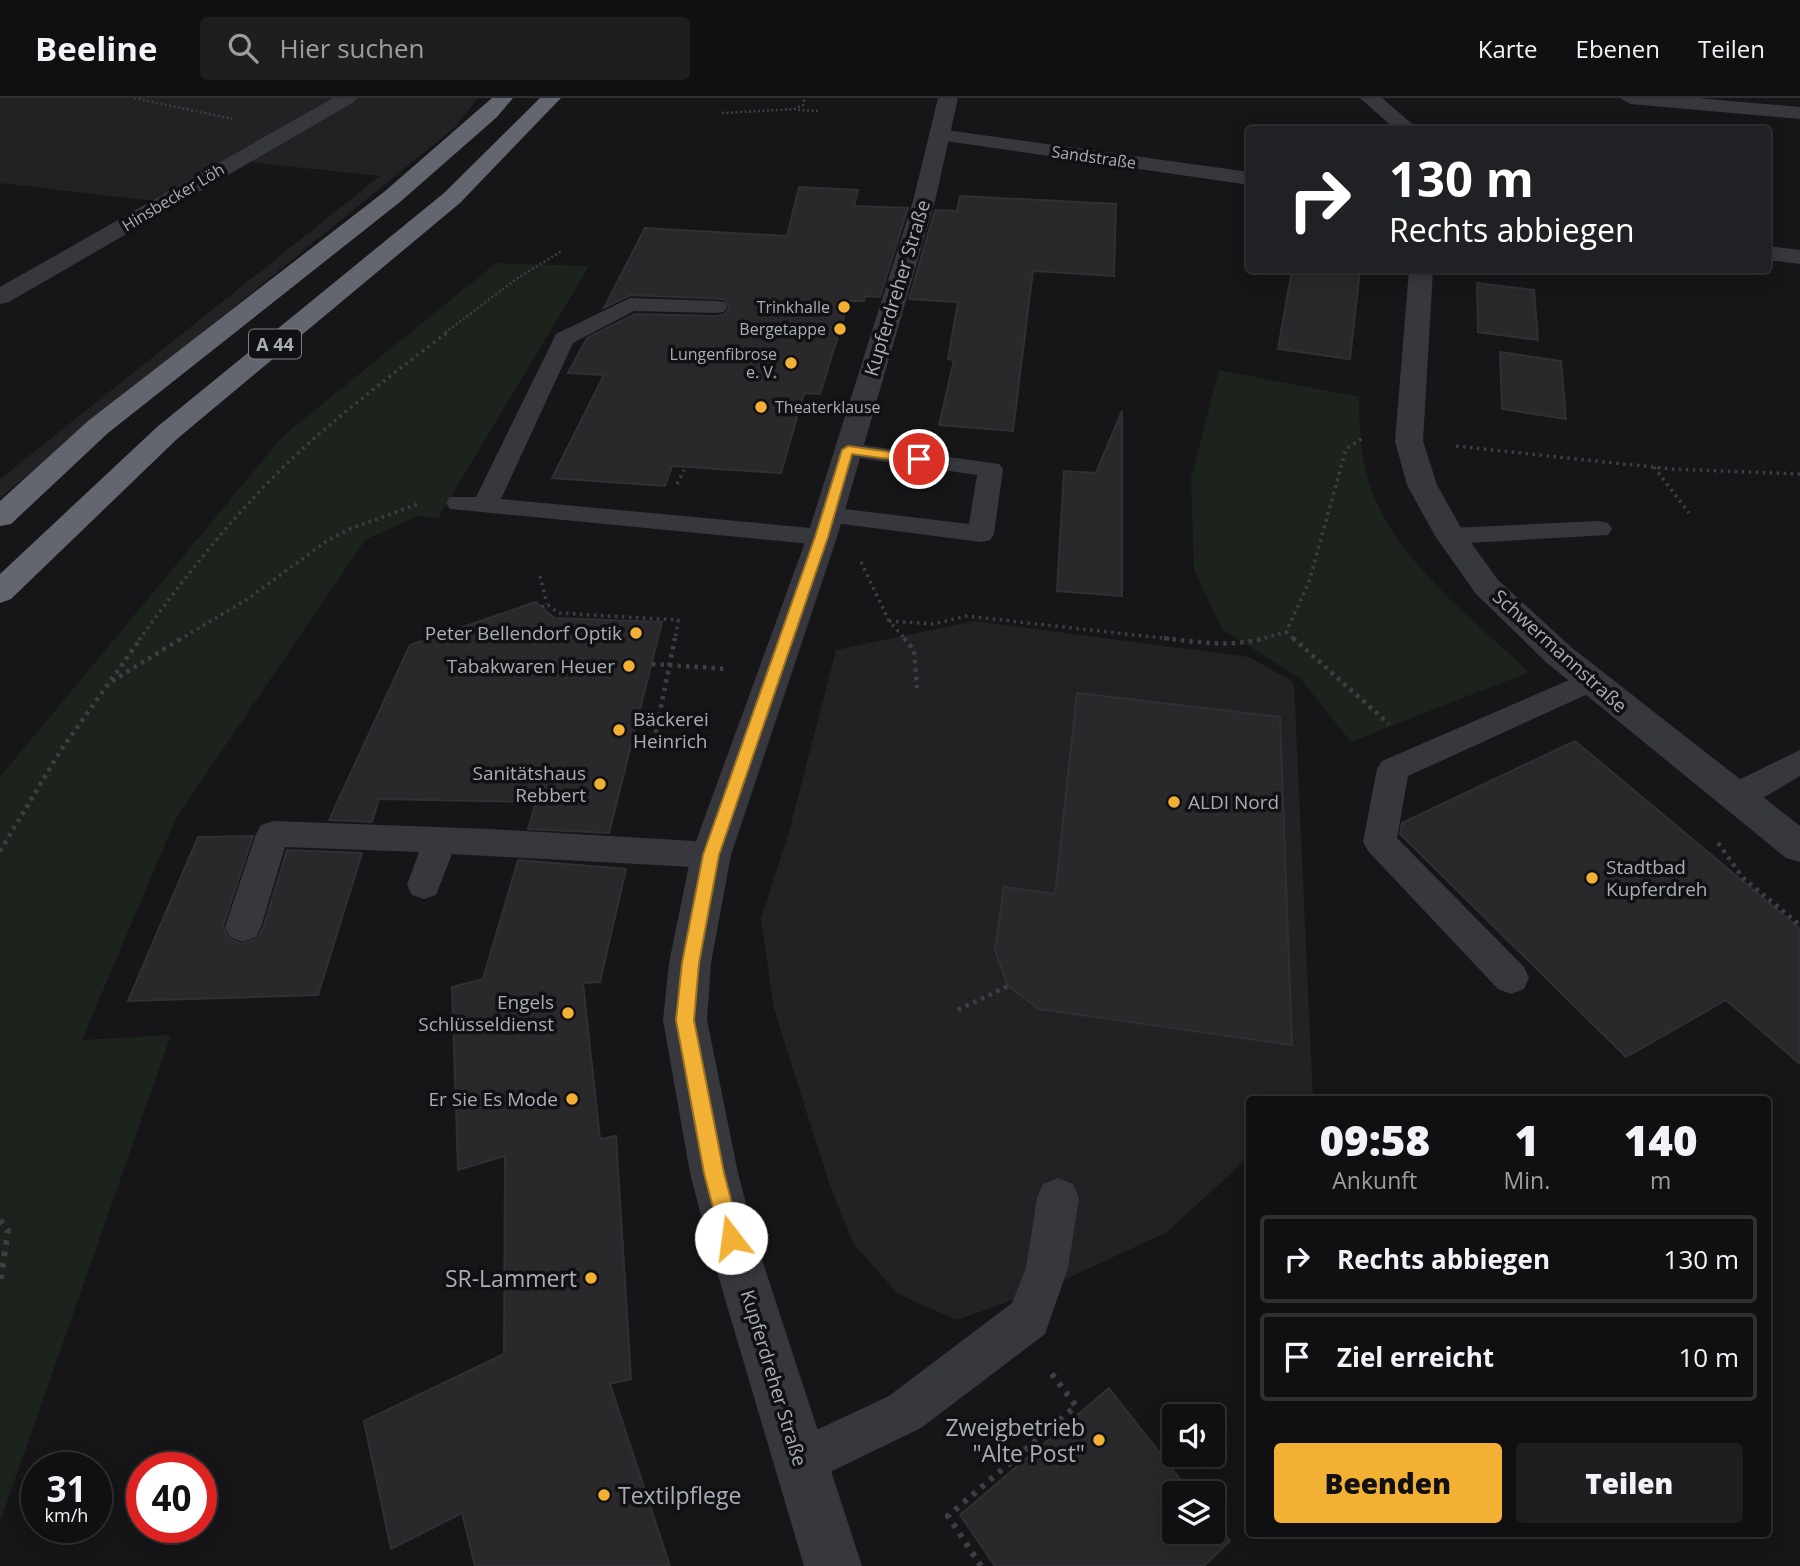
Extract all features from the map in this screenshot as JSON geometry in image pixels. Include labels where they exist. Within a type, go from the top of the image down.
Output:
[{"type":"highway","name":"A 44","points":[[0,517],[98,427],[392,197],[490,113],[503,98]]},
{"type":"highway","name":"A 44","points":[[0,592],[167,433],[452,198],[551,98]]},
{"type":"street","name":"Hinsbecker Löh","points":[[0,297],[347,98]]},
{"type":"street","name":"Kupferdreher Straße","points":[[833,1566],[799,1463],[717,1186],[685,1020],[690,963],[711,855],[825,526],[924,201],[948,98]]},
{"type":"street","points":[[1370,98],[1404,126]]},
{"type":"street","points":[[1630,98],[1800,113]]},
{"type":"street","name":"Sandstraße","points":[[939,135],[1246,178]]},
{"type":"street","points":[[1771,253],[1800,257]]},
{"type":"street","name":"Schwermannstraße","points":[[1421,273],[1409,441],[1422,485],[1450,536],[1487,587],[1590,681],[1800,847]]},
{"type":"lane","points":[[716,307],[630,304],[565,340],[472,504],[981,534],[990,469],[848,450]]},
{"type":"lane","points":[[1450,536],[1599,529]]},
{"type":"lane","points":[[1511,978],[1380,842],[1392,769],[1590,681]]},
{"type":"lane","points":[[1735,796],[1800,762]]},
{"type":"lane","points":[[243,928],[273,834],[711,855]]},
{"type":"lane","points":[[424,885],[440,841]]},
{"type":"lane","points":[[799,1463],[905,1412],[1029,1318],[1047,1268],[1058,1198]]},
{"type":"path","points":[[134,98],[233,119]]},
{"type":"path","points":[[793,109],[803,105],[805,98]]},
{"type":"path","points":[[722,113],[793,109],[818,111]]},
{"type":"path","points":[[0,851],[61,750],[183,579],[223,532],[297,456],[354,406],[516,279],[562,251]]},
{"type":"path","points":[[889,621],[934,624],[966,616],[1213,644],[1250,643],[1286,632],[1309,582],[1346,449],[1363,436]]},
{"type":"path","points":[[1409,441],[1654,467],[1739,474],[1800,474]]},
{"type":"path","points":[[1654,467],[1689,513]]},
{"type":"path","points":[[111,681],[246,600],[304,555],[352,528],[434,500],[472,504]]},
{"type":"path","points":[[862,562],[889,621],[914,650],[917,688]]},
{"type":"path","points":[[540,576],[544,605],[558,613],[678,620],[671,666],[653,741]]},
{"type":"path","points":[[1286,632],[1387,724],[1400,719]]},
{"type":"path","points":[[652,664],[775,672]]},
{"type":"path","points":[[633,739],[749,749]]},
{"type":"path","points":[[958,1010],[1008,986]]},
{"type":"path","points":[[0,1220],[8,1231],[0,1284]]},
{"type":"path","points":[[981,1566],[948,1516],[1076,1406],[1017,1328]]},
{"type":"shaded area","points":[[0,98],[478,98],[454,128],[0,498],[0,479],[380,176],[248,162],[179,204],[0,183]]},
{"type":"shaded area","points":[[496,263],[589,266],[438,518],[418,516],[365,540],[176,818],[82,1040],[171,1035],[25,1452],[21,1452],[21,1462],[0,1522],[0,777],[283,436]]},
{"type":"shaded area","points":[[1219,370],[1359,397],[1360,437],[1367,476],[1378,505],[1393,532],[1434,583],[1529,672],[1351,742],[1300,678],[1223,630],[1194,570],[1191,478]]},
{"type":"shaded area","points":[[974,621],[1249,657],[1294,682],[1313,1096],[1246,1096],[1246,1160],[1167,1232],[1047,1288],[957,1320],[898,1294],[853,1243],[830,1186],[774,1009],[761,918],[789,832],[836,650]]},
{"type":"building","points":[[799,187],[858,190],[854,206],[908,208],[880,297],[865,296],[864,301],[849,301],[820,394],[804,393],[781,473],[672,466],[665,486],[552,478],[604,375],[568,373],[587,338],[635,314],[716,316],[724,315],[729,308],[724,299],[630,295],[604,308],[645,228],[787,236]]},
{"type":"building","points":[[960,196],[1116,204],[1114,276],[1033,271],[1013,431],[939,425],[954,360],[948,359],[958,302],[909,299],[935,210],[957,211]]},
{"type":"building","points":[[1291,273],[1360,273],[1350,359],[1278,349]]},
{"type":"building","points":[[1477,283],[1534,290],[1538,340],[1478,332]]},
{"type":"building","points":[[1500,352],[1561,361],[1566,419],[1502,409]]},
{"type":"building","points":[[1122,411],[1122,596],[1057,591],[1064,471],[1096,473]]},
{"type":"building","points":[[536,602],[554,618],[662,622],[609,833],[528,829],[536,802],[379,799],[372,822],[329,820],[410,645]]},
{"type":"building","name":"ALDI Nord","points":[[1077,693],[1280,717],[1292,1045],[1039,1009],[1008,986],[995,951],[1004,887],[1055,894]]},
{"type":"building","name":"Stadtbad Kupferdreh","points":[[1575,741],[1800,929],[1800,1064],[1726,1000],[1626,1057],[1400,834],[1402,823]]},
{"type":"building","points":[[253,836],[223,926],[228,938],[242,944],[257,939],[263,928],[287,850],[362,853],[318,995],[128,1001],[198,837]]},
{"type":"building","points":[[518,860],[626,869],[600,982],[583,983],[600,1139],[616,1136],[631,1379],[610,1384],[670,1566],[475,1566],[462,1513],[391,1549],[364,1421],[504,1354],[505,1156],[458,1170],[452,987],[483,979]]},
{"type":"building","name":"Zweigbetrieb \"Alte Post\"","points":[[1109,1388],[1162,1456],[1162,1467],[1171,1467],[1182,1481],[1162,1481],[1162,1544],[1225,1544],[1225,1535],[1230,1541],[1204,1566],[995,1566],[960,1515]]},
{"type":"place","name":"Trinkhalle","points":[[844,307]]},
{"type":"place","name":"Bergetappe","points":[[840,329]]},
{"type":"place","name":"Lungenfibrose e. V.","points":[[791,363]]},
{"type":"place","name":"Theaterklause","points":[[761,407]]},
{"type":"place","name":"Peter Bellendorf Optik","points":[[636,633]]},
{"type":"place","name":"Tabakwaren Heuer","points":[[629,666]]},
{"type":"place","name":"Bäckerei Heinrich","points":[[619,730]]},
{"type":"place","name":"Sanitätshaus Rebbert","points":[[600,784]]},
{"type":"place","name":"ALDI Nord","points":[[1174,802]]},
{"type":"place","name":"Stadtbad Kupferdreh","points":[[1592,878]]},
{"type":"place","name":"Engels Schlüsseldienst","points":[[568,1013]]},
{"type":"place","name":"Er Sie Es Mode","points":[[572,1099]]},
{"type":"place","name":"SR-Lammert","points":[[591,1278]]},
{"type":"place","name":"Zweigbetrieb \"Alte Post\"","points":[[1099,1440]]},
{"type":"place","name":"Textilpflege","points":[[604,1495]]},
{"type":"route","points":[[731,1238],[714,1173],[685,1020],[690,963],[711,855],[822,537],[848,450],[919,459]]}]
